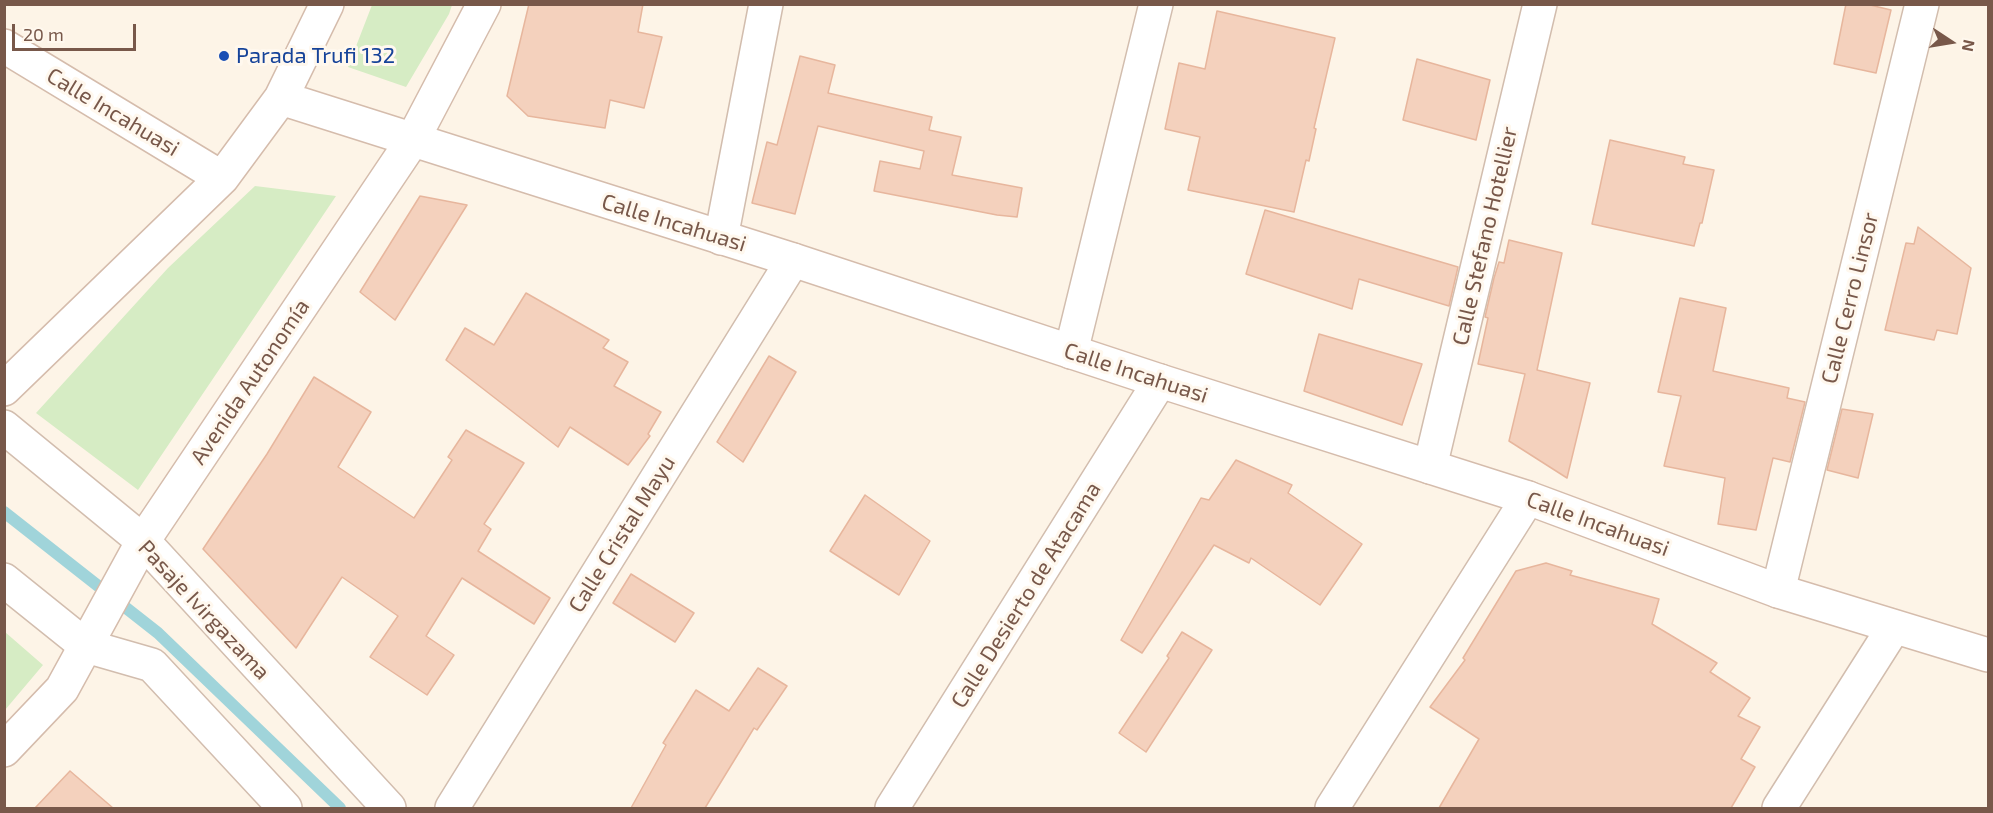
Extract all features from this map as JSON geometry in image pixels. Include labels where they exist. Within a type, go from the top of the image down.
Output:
[{"type":"street","points":[[4,388],[222,178],[281,98],[327,4]]},
{"type":"street","name":"Avenida Autonomía","points":[[4,750],[62,689],[142,541],[412,141],[484,4]]},
{"type":"street","points":[[721,238],[766,4]]},
{"type":"street","points":[[1071,352],[1156,4]]},
{"type":"street","name":"Calle Stefano Hotellier","points":[[1430,467],[1540,4]]},
{"type":"street","name":"Calle Cerro Linsor","points":[[1778,591],[1922,4]]},
{"type":"street","name":"Calle Incahuasi","points":[[4,46],[222,178]]},
{"type":"street","name":"Calle Incahuasi","points":[[281,98],[793,260],[1160,381],[1528,498],[1778,591],[1989,655]]},
{"type":"street","name":"Calle Cristal Mayu","points":[[452,808],[793,260]]},
{"type":"street","name":"Calle Desierto de Atacama","points":[[892,808],[1160,381]]},
{"type":"street","name":"Pasaje Ivirgazama","points":[[4,427],[142,541],[388,808]]},
{"type":"street","points":[[1332,808],[1528,498]]},
{"type":"street","points":[[4,580],[86,646],[152,665],[285,808]]},
{"type":"street","points":[[1779,808],[1894,627]]},
{"type":"green space","points":[[372,5],[452,5],[406,87],[348,67]]},
{"type":"green space","points":[[255,186],[336,196],[138,490],[36,413],[168,268]]},
{"type":"green space","points":[[5,632],[43,665],[5,710]]},
{"type":"building","points":[[529,4],[643,4],[638,32],[662,37],[644,108],[610,100],[605,128],[528,116],[507,96]]},
{"type":"building","points":[[1846,4],[1866,4],[1891,10],[1876,73],[1834,64]]},
{"type":"building","points":[[1217,11],[1335,38],[1314,128],[1316,129],[1309,161],[1306,160],[1294,212],[1188,190],[1200,137],[1165,129],[1179,63],[1205,69]]},
{"type":"building","points":[[800,56],[835,65],[828,93],[932,117],[929,130],[961,137],[952,175],[1022,188],[1017,217],[874,191],[880,161],[920,169],[924,151],[818,126],[795,214],[752,203],[767,142],[777,145]]},
{"type":"building","points":[[1417,59],[1490,80],[1476,140],[1403,120]]},
{"type":"building","points":[[1610,140],[1685,157],[1683,164],[1714,170],[1702,223],[1700,223],[1694,246],[1592,224]]},
{"type":"building","points":[[420,196],[467,205],[395,320],[360,292]]},
{"type":"building","points":[[1265,210],[1458,267],[1449,306],[1359,279],[1352,309],[1246,274]]},
{"type":"building","points":[[1918,227],[1971,268],[1957,334],[1937,330],[1934,340],[1885,330],[1906,243],[1914,244]]},
{"type":"building","points":[[1509,240],[1562,253],[1537,370],[1590,383],[1567,478],[1509,441],[1525,374],[1478,364],[1494,278],[1499,262],[1504,263]]},
{"type":"building","points":[[526,293],[609,340],[603,348],[628,362],[614,386],[661,412],[648,434],[650,436],[628,465],[570,427],[558,447],[446,360],[465,328],[494,345]]},
{"type":"building","points":[[1680,298],[1726,308],[1713,371],[1789,388],[1787,398],[1805,402],[1790,462],[1773,458],[1756,530],[1718,524],[1725,478],[1664,466],[1681,396],[1658,392]]},
{"type":"building","points":[[1319,334],[1422,364],[1402,425],[1304,391]]},
{"type":"building","points":[[769,356],[796,372],[743,462],[717,442]]},
{"type":"building","points":[[314,377],[371,412],[338,467],[414,518],[452,460],[448,457],[466,430],[524,463],[484,524],[491,529],[478,551],[550,598],[534,624],[462,578],[426,636],[454,655],[427,695],[370,657],[398,616],[342,577],[296,648],[203,549],[267,454]]},
{"type":"building","points":[[1842,409],[1873,414],[1858,478],[1827,470]]},
{"type":"building","points":[[1236,460],[1292,485],[1288,493],[1362,544],[1320,605],[1251,558],[1249,563],[1214,545],[1142,653],[1121,640],[1201,498],[1209,500]]},
{"type":"building","points":[[865,495],[930,541],[899,595],[830,551]]},
{"type":"building","points":[[1546,563],[1572,571],[1570,575],[1659,599],[1652,624],[1717,663],[1710,672],[1750,698],[1738,716],[1760,727],[1741,759],[1755,767],[1731,808],[1439,808],[1479,739],[1430,707],[1465,660],[1463,658],[1516,571]]},
{"type":"building","points":[[631,574],[694,613],[675,642],[613,603]]},
{"type":"building","points":[[1182,632],[1212,650],[1146,752],[1119,733],[1169,658],[1167,656]]},
{"type":"building","points":[[758,668],[787,686],[757,730],[754,728],[705,808],[631,808],[666,745],[663,743],[696,690],[729,711]]},
{"type":"building","points":[[70,771],[113,808],[35,808]]},
{"type":"waterway","points":[[4,512],[158,633],[340,808]]},
{"type":"place","name":"Parada Trufi 132","points":[[224,56]]}]
